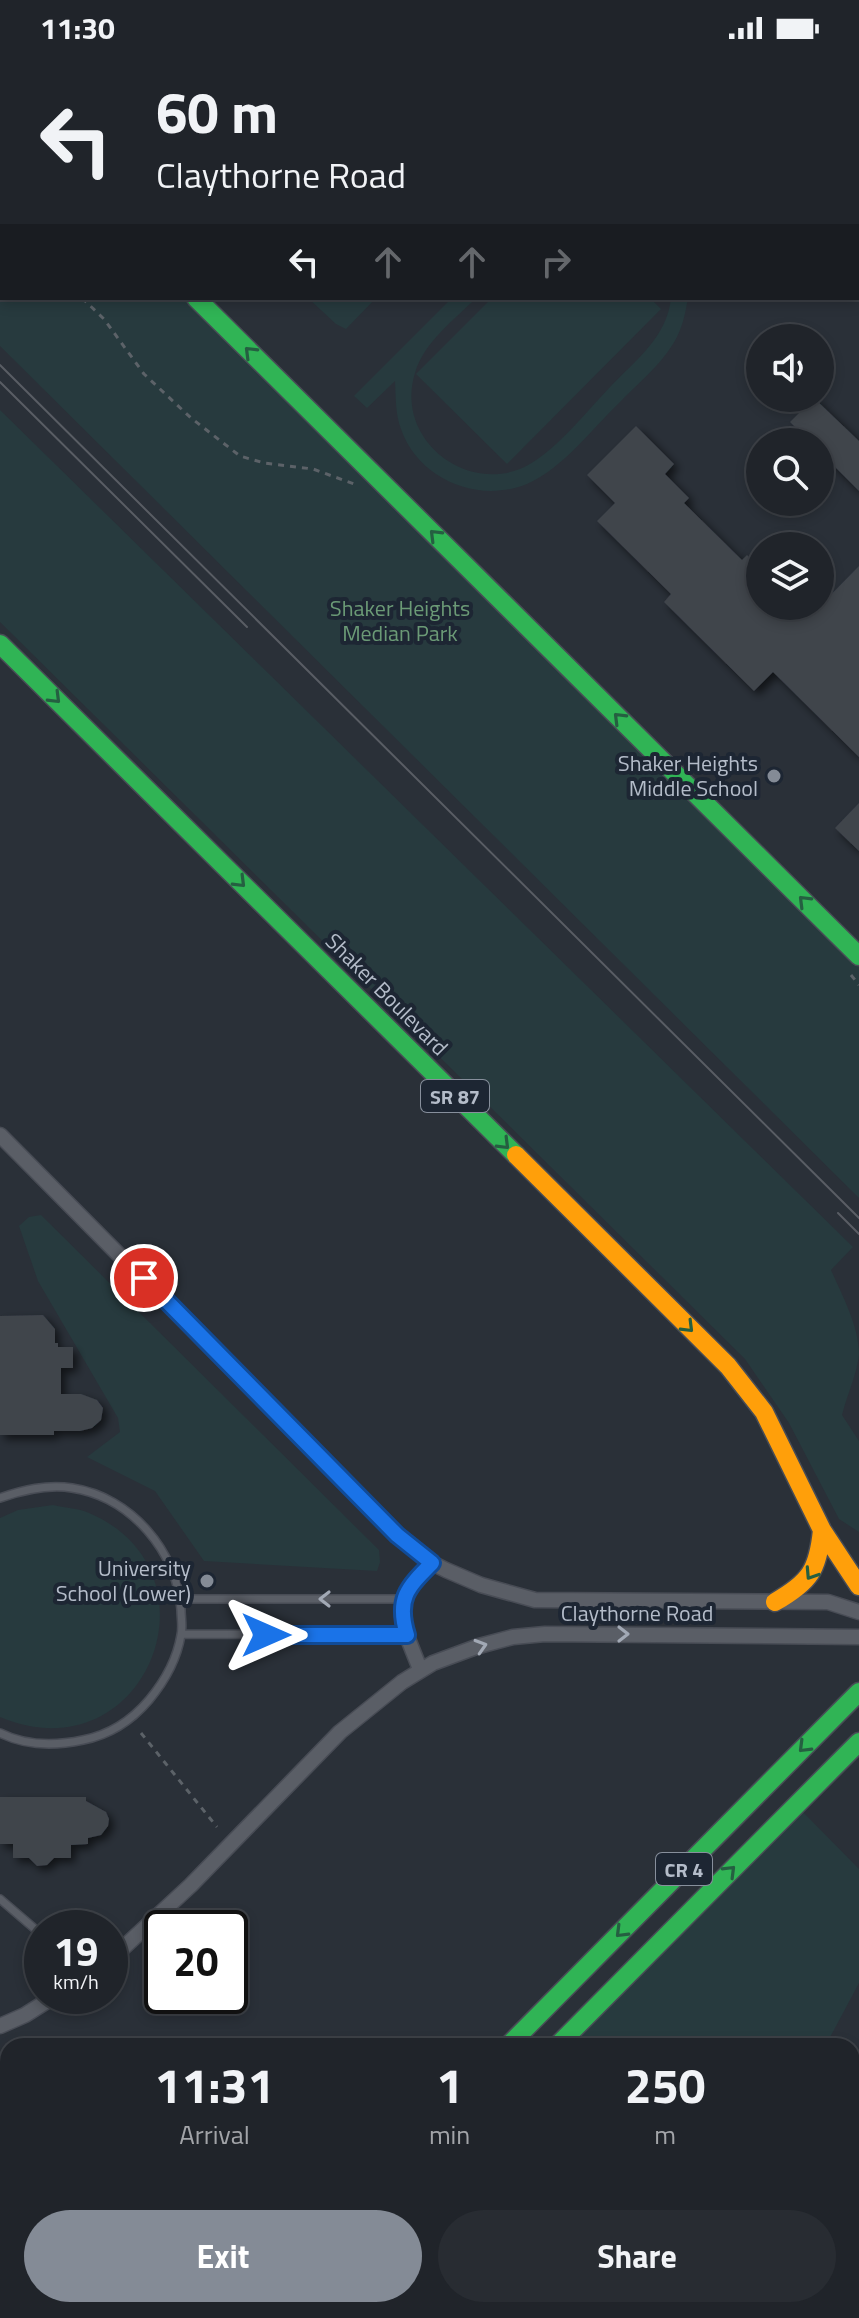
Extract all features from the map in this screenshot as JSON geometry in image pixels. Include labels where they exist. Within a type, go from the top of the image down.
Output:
[{"type":"main road","points":[[198,300],[859,956]]},
{"type":"main road","name":"Shaker Boulevard","points":[[0,644],[728,1366],[773,1427],[822,1530],[859,1586]]},
{"type":"main road","points":[[775,1602],[799,1590],[813,1574],[820,1559],[822,1530]]},
{"type":"main road","name":"CR 4","points":[[516,2038],[859,1692]]},
{"type":"main road","name":"CR 4","points":[[565,2038],[859,1742]]},
{"type":"street","name":"Claythorne Road","points":[[0,1135],[397,1535],[432,1563],[481,1585],[521,1597],[550,1601],[828,1602],[859,1612]]},
{"type":"street","points":[[420,1669],[402,1617],[403,1599],[412,1584],[432,1563]]},
{"type":"street","name":"Claythorne Road","points":[[128,1943],[191,1885],[340,1732],[420,1669],[479,1646],[513,1637],[545,1634],[859,1637]]},
{"type":"street","points":[[0,2026],[24,2013]]},
{"type":"lane","points":[[0,1498],[29,1488],[72,1488],[113,1502],[147,1528],[171,1564],[180,1599],[182,1634],[164,1682],[136,1715],[99,1737],[57,1746],[14,1740],[0,1733]]},
{"type":"lane","points":[[180,1599],[403,1599]]},
{"type":"lane","points":[[182,1634],[407,1635]]},
{"type":"lane","points":[[0,1899],[24,1920]]},
{"type":"path","points":[[84,300],[104,319],[144,374],[191,418],[240,456],[264,463],[313,469],[346,479],[362,488]]},
{"type":"path","points":[[850,973],[859,985]]},
{"type":"path","points":[[141,1733],[217,1827]]},
{"type":"green space","name":"Shaker Heights Median Park","points":[[0,300],[198,300],[859,956],[859,1198],[0,346]]},
{"type":"green space","points":[[310,300],[374,300],[346,329],[336,324]]},
{"type":"green space","points":[[450,300],[474,300],[441,332],[419,362],[411,396],[415,418],[424,437],[438,453],[456,465],[476,473],[498,474],[520,469],[556,444],[649,347],[663,325],[671,300],[688,300],[676,339],[655,368],[576,448],[553,468],[527,484],[489,491],[452,483],[435,474],[409,447],[399,423],[395,381],[367,408],[354,396]]},
{"type":"green space","points":[[490,300],[652,300],[661,309],[507,464],[416,374]]},
{"type":"green space","points":[[0,410],[853,1247],[831,1270],[849,1311],[858,1343],[856,1369],[842,1415],[859,1441],[859,1532],[839,1519],[789,1423],[745,1359],[0,622]]},
{"type":"green space","points":[[41,1215],[379,1550],[377,1571],[204,1561],[155,1491],[87,1457],[120,1432],[118,1418],[38,1281],[19,1226],[29,1217]]},
{"type":"green space","points":[[53,1505],[89,1513],[131,1541],[154,1578],[160,1619],[151,1660],[129,1695],[95,1719],[52,1728],[0,1717],[0,1518],[18,1510]]},
{"type":"green space","points":[[796,1805],[859,1869],[859,1983],[830,2038],[565,2038]]},
{"type":"building","points":[[800,412],[829,412],[859,441],[859,491],[834,466],[834,428],[796,428],[790,422]]},
{"type":"building","name":"Shaker Heights Middle School","points":[[636,426],[674,464],[665,474],[689,498],[684,503],[742,560],[746,556],[746,620],[834,620],[834,592],[859,566],[859,757],[773,672],[754,691],[664,602],[671,594],[597,521],[615,503],[587,475]]},
{"type":"building","points":[[859,803],[859,851],[835,828]]},
{"type":"building","points":[[43,1315],[55,1329],[58,1347],[73,1347],[73,1368],[61,1368],[61,1394],[81,1394],[97,1400],[103,1408],[101,1420],[92,1428],[54,1431],[54,1435],[0,1435],[0,1316]]},
{"type":"building","points":[[0,1797],[86,1797],[86,1801],[106,1812],[108,1826],[101,1835],[88,1838],[88,1844],[71,1845],[71,1858],[54,1858],[47,1865],[37,1866],[29,1858],[13,1858],[13,1844],[0,1844]]},
{"type":"tram line","points":[[0,365],[859,1218]]},
{"type":"tram line","points":[[0,382],[247,627]]},
{"type":"tram line","points":[[838,1213],[859,1234]]},
{"type":"traffic: fast","points":[[198,300],[859,956]]},
{"type":"traffic: fast","points":[[0,644],[516,1155]]},
{"type":"traffic: fast","points":[[516,2038],[859,1692]]},
{"type":"traffic: fast","points":[[565,2038],[859,1742]]},
{"type":"traffic: slow","points":[[516,1155],[728,1366],[764,1412],[822,1530],[859,1586]]},
{"type":"traffic: slow","points":[[775,1602],[797,1588],[810,1574],[818,1555],[822,1530]]},
{"type":"place","name":"Shaker Heights Middle School","points":[[774,776]]},
{"type":"place","name":"University School (Lower)","points":[[207,1581]]},
{"type":"route","points":[[144,1278],[397,1535],[432,1563],[407,1590],[403,1599],[402,1617],[407,1635],[266,1635]]}]
